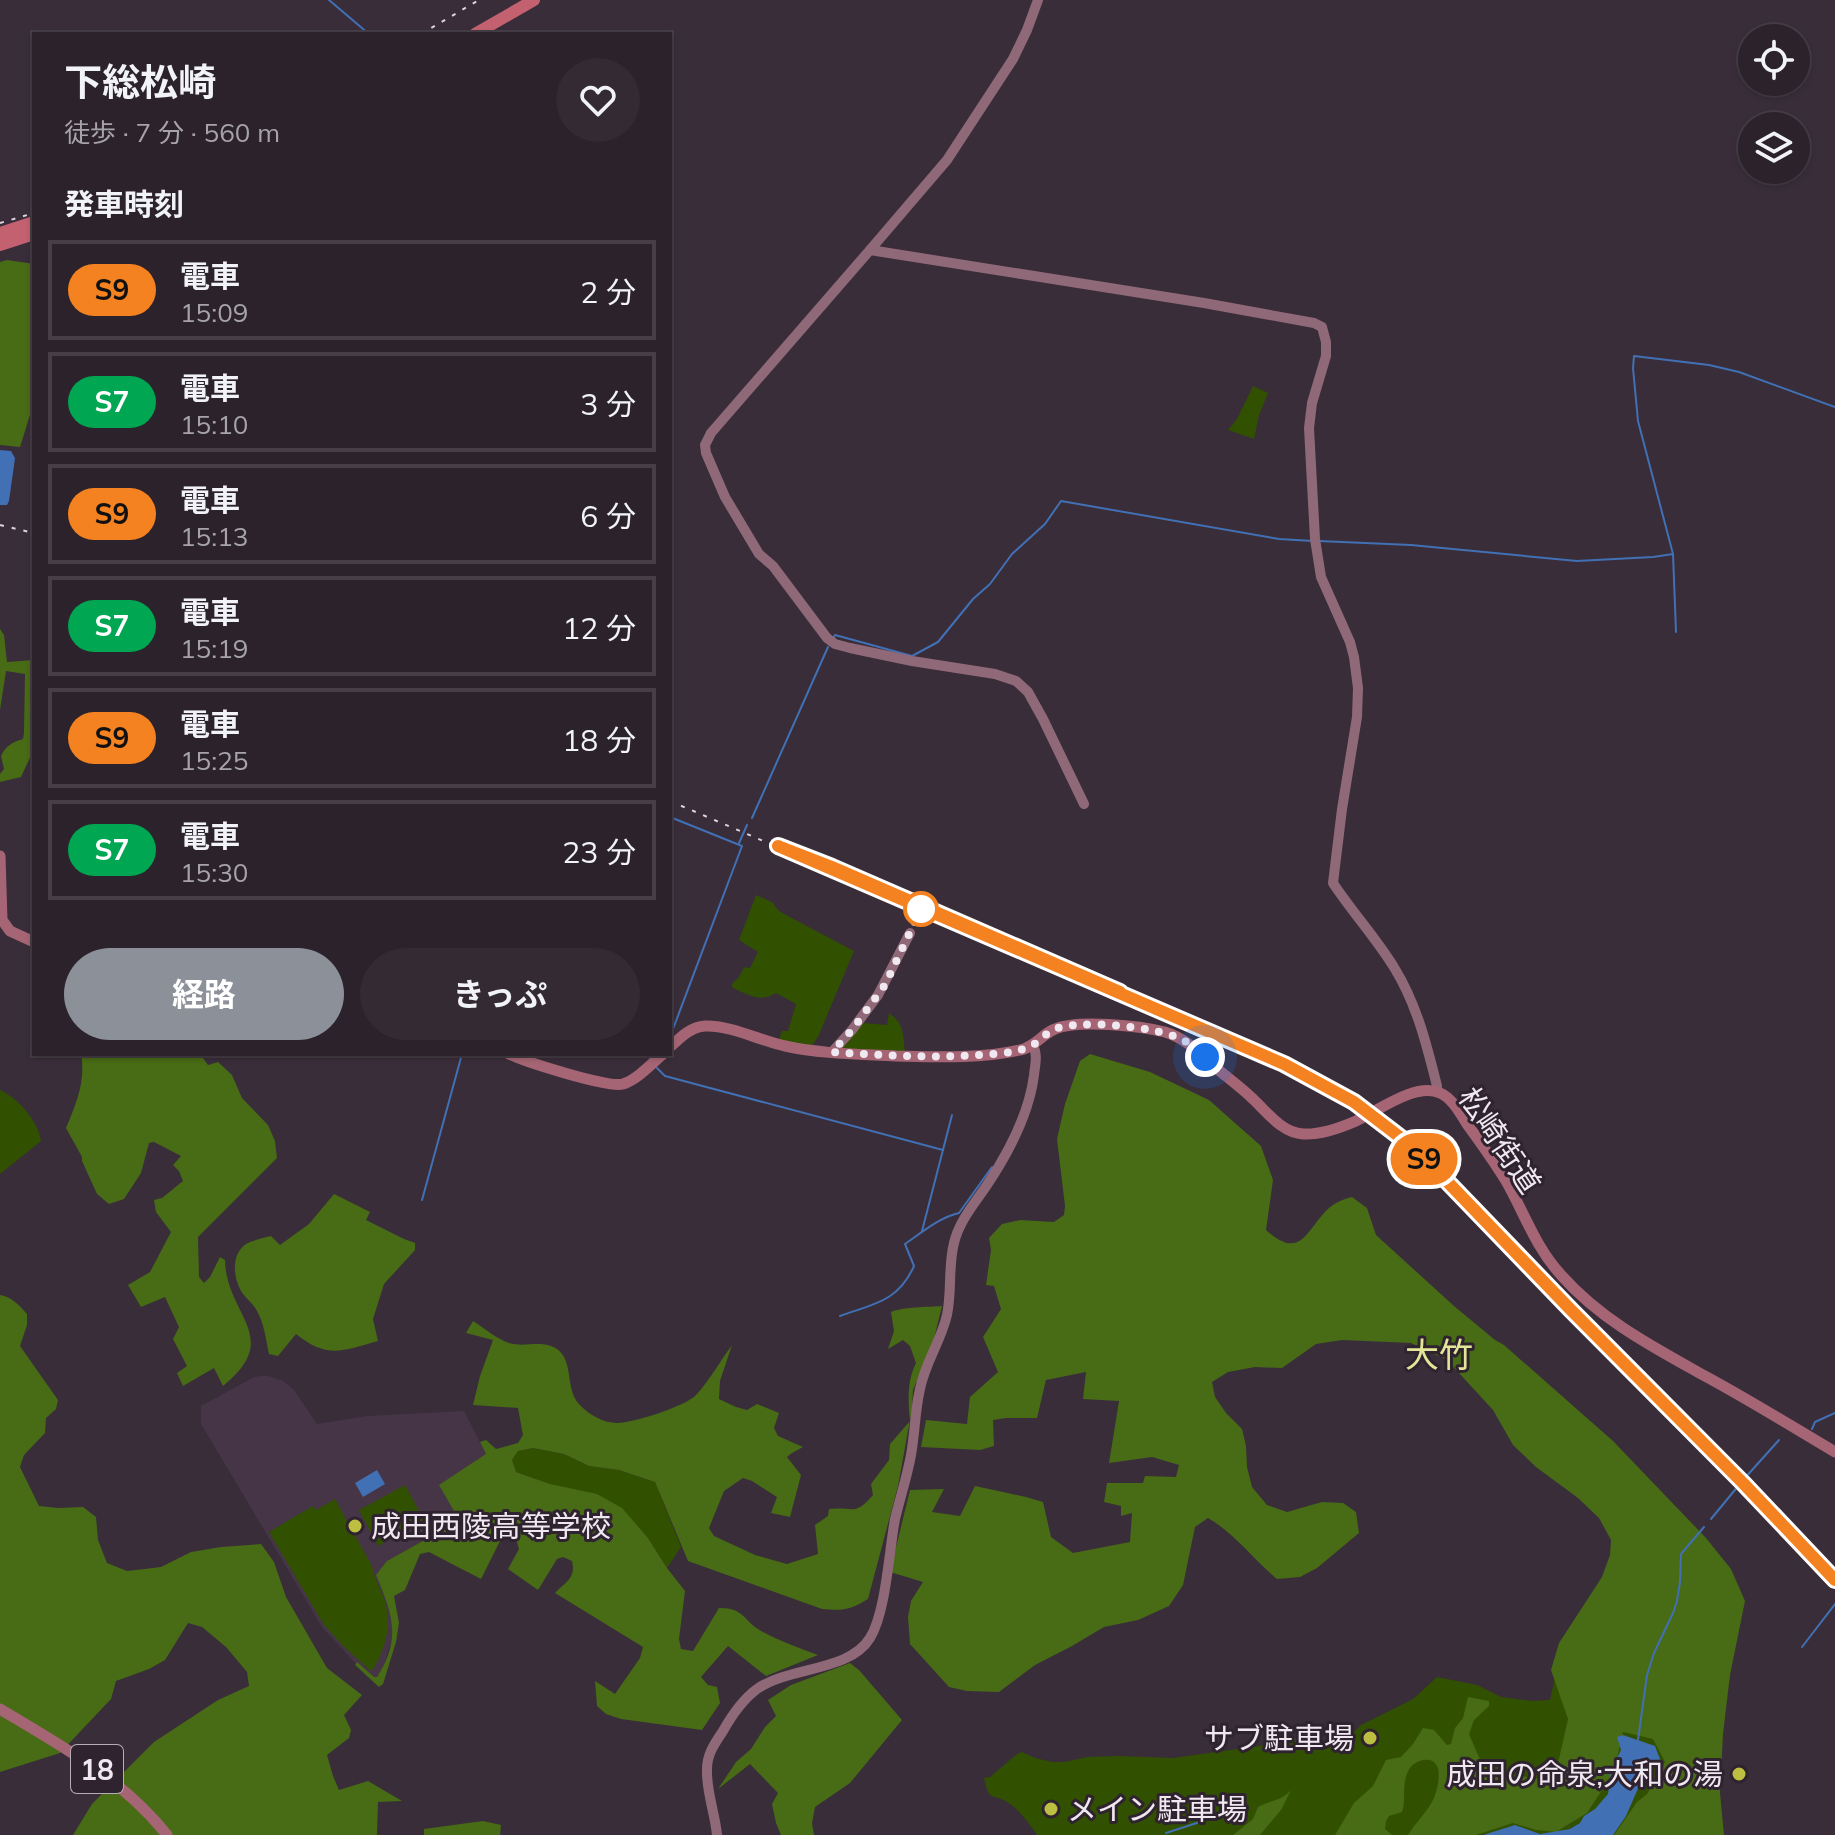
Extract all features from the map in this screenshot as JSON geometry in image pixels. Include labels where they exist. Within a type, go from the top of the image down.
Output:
[{"type":"highway","points":[[479,32],[534,0]]},
{"type":"highway","points":[[0,233],[32,223]]},
{"type":"highway","points":[[0,245],[32,235]]},
{"type":"main road","points":[[0,856],[2,920],[10,931],[32,941]]},
{"type":"main road","name":"松崎街道","points":[[672,1045],[693,1029],[705,1026],[785,1046],[832,1052],[945,1057],[1022,1050],[1064,1026],[1105,1025],[1150,1029],[1167,1033],[1191,1045],[1285,1127],[1301,1134],[1346,1125],[1410,1094],[1437,1092],[1447,1097],[1505,1180],[1548,1260],[1579,1293],[1605,1316],[1658,1351],[1835,1452]]},
{"type":"main road","points":[[514,1056],[617,1085],[639,1075],[661,1056]]},
{"type":"main road","name":"18","points":[[0,1709],[98,1770],[144,1809],[167,1835]]},
{"type":"street","points":[[1038,0],[1022,42],[947,160],[711,433],[705,445],[708,461],[725,497],[759,554],[773,566],[827,638],[850,648],[995,674],[1016,681],[1028,692],[1043,719],[1084,804]]},
{"type":"street","points":[[870,250],[1204,303],[1317,324],[1324,332],[1326,356],[1312,403],[1309,428],[1315,542],[1321,577],[1350,642],[1358,688],[1357,717],[1333,883],[1387,957],[1407,991],[1420,1022],[1437,1092]]},
{"type":"street","points":[[832,1052],[878,995],[910,933]]},
{"type":"street","points":[[717,1835],[707,1773],[708,1761],[739,1705],[757,1689],[783,1676],[852,1655],[862,1648],[875,1628],[911,1453],[920,1387],[947,1315],[954,1243],[1025,1114],[1035,1068],[1033,1046]]},
{"type":"shaded area","name":"成田西陵高等学校","points":[[268,1376],[283,1381],[294,1390],[317,1424],[367,1416],[464,1411],[486,1454],[458,1518],[387,1561],[387,1601],[393,1624],[391,1642],[377,1677],[370,1679],[322,1627],[201,1424],[201,1406],[254,1377]]},
{"type":"green space","points":[[0,262],[32,264],[32,408],[20,447],[0,445]]},
{"type":"green space","points":[[1253,386],[1268,393],[1254,439],[1228,430]]},
{"type":"green space","points":[[0,629],[4,635],[7,662],[32,660],[32,753],[21,777],[0,782],[4,769],[1,756],[10,745],[23,739],[25,674],[6,671],[0,710]]},
{"type":"green space","points":[[756,895],[772,902],[786,915],[854,951],[818,1037],[810,1048],[779,1040],[782,1031],[788,1031],[796,1004],[776,993],[754,997],[731,985],[744,967],[750,968],[758,952],[739,940]]},
{"type":"green space","points":[[889,1013],[900,1025],[905,1052],[843,1050],[842,1045],[863,1023],[887,1025]]},
{"type":"green space","points":[[1090,1054],[1150,1072],[1209,1100],[1261,1146],[1273,1180],[1266,1230],[1278,1239],[1296,1243],[1337,1202],[1352,1197],[1367,1208],[1376,1235],[1454,1306],[1504,1345],[1613,1441],[1706,1538],[1731,1569],[1745,1601],[1730,1675],[1723,1734],[1720,1793],[1724,1835],[1614,1835],[1637,1802],[1647,1794],[1665,1762],[1653,1739],[1623,1732],[1614,1772],[1587,1813],[1556,1832],[1513,1823],[1476,1835],[1408,1835],[1434,1798],[1439,1778],[1435,1763],[1424,1760],[1416,1763],[1407,1774],[1402,1812],[1389,1816],[1386,1821],[1385,1829],[1392,1835],[1335,1835],[1354,1803],[1373,1786],[1386,1760],[1401,1757],[1423,1728],[1434,1730],[1447,1745],[1451,1744],[1455,1728],[1463,1718],[1468,1697],[1489,1701],[1489,1706],[1474,1720],[1469,1734],[1482,1764],[1508,1774],[1554,1781],[1568,1719],[1551,1670],[1559,1643],[1602,1577],[1610,1555],[1611,1540],[1599,1518],[1513,1445],[1493,1410],[1447,1360],[1411,1343],[1342,1340],[1316,1344],[1282,1368],[1255,1367],[1228,1372],[1212,1382],[1215,1397],[1242,1429],[1252,1487],[1267,1505],[1287,1512],[1322,1502],[1343,1503],[1356,1512],[1359,1533],[1317,1568],[1300,1577],[1277,1579],[1208,1518],[1195,1527],[1183,1585],[1169,1606],[1138,1620],[1104,1627],[1035,1665],[999,1692],[949,1687],[910,1644],[908,1617],[911,1601],[923,1582],[890,1572],[910,1490],[944,1489],[932,1512],[960,1516],[975,1486],[1043,1502],[1051,1537],[1073,1553],[1130,1542],[1132,1513],[1121,1516],[1121,1506],[1104,1502],[1107,1483],[1143,1483],[1145,1476],[1176,1477],[1179,1465],[1152,1457],[1109,1463],[1119,1401],[1083,1399],[1086,1372],[1046,1380],[1037,1418],[993,1420],[994,1446],[980,1450],[921,1447],[926,1420],[967,1424],[970,1397],[998,1372],[983,1337],[1001,1309],[994,1286],[986,1285],[991,1250],[989,1238],[1002,1224],[1020,1220],[1054,1222],[1064,1215],[1057,1139],[1080,1061]]},
{"type":"green space","points":[[81,1056],[201,1056],[208,1065],[218,1062],[232,1075],[242,1098],[268,1125],[275,1141],[277,1158],[198,1237],[199,1277],[204,1283],[220,1257],[225,1260],[228,1279],[251,1339],[249,1354],[241,1369],[223,1386],[214,1368],[183,1386],[177,1373],[187,1366],[173,1339],[179,1327],[165,1297],[141,1307],[128,1285],[150,1272],[171,1232],[156,1212],[154,1200],[162,1198],[183,1181],[173,1165],[181,1156],[154,1142],[149,1143],[141,1173],[124,1199],[109,1204],[97,1194],[66,1128],[81,1083]]},
{"type":"green space","points":[[0,1090],[26,1111],[41,1141],[0,1174]]},
{"type":"green space","points":[[334,1194],[370,1212],[366,1220],[415,1243],[415,1250],[384,1284],[373,1319],[378,1341],[335,1351],[317,1347],[296,1334],[278,1356],[269,1354],[259,1316],[236,1279],[238,1254],[246,1244],[271,1236],[280,1245],[309,1224]]},
{"type":"green space","points":[[0,1295],[12,1300],[27,1314],[20,1346],[58,1400],[56,1409],[46,1418],[45,1433],[24,1455],[20,1467],[39,1506],[83,1507],[96,1517],[98,1540],[107,1563],[127,1571],[161,1567],[191,1552],[261,1544],[274,1562],[286,1597],[327,1668],[362,1695],[344,1715],[351,1730],[349,1738],[327,1755],[339,1790],[368,1781],[402,1801],[378,1802],[377,1835],[73,1835],[92,1804],[154,1742],[218,1700],[249,1686],[247,1672],[226,1647],[202,1627],[188,1623],[165,1660],[116,1681],[111,1699],[60,1753],[0,1772]]},
{"type":"green space","points":[[942,1306],[933,1343],[913,1390],[910,1420],[910,1384],[916,1363],[910,1346],[903,1340],[888,1349],[894,1331],[891,1312]]},
{"type":"green space","points":[[473,1321],[509,1343],[545,1345],[557,1349],[566,1361],[572,1391],[579,1404],[596,1417],[612,1423],[646,1417],[690,1399],[706,1383],[732,1345],[720,1381],[719,1399],[747,1410],[757,1404],[779,1413],[774,1428],[778,1436],[803,1447],[787,1457],[801,1475],[790,1517],[771,1513],[777,1497],[743,1478],[724,1491],[709,1528],[714,1536],[755,1555],[787,1564],[818,1554],[815,1525],[828,1516],[829,1509],[853,1509],[867,1502],[873,1495],[871,1484],[889,1460],[890,1444],[910,1421],[898,1486],[868,1599],[841,1610],[822,1609],[688,1561],[655,1482],[619,1470],[589,1466],[564,1454],[533,1448],[518,1451],[512,1460],[516,1472],[550,1484],[597,1494],[622,1508],[648,1538],[685,1591],[679,1639],[681,1649],[693,1651],[719,1608],[734,1610],[763,1632],[818,1655],[766,1676],[728,1646],[701,1677],[708,1685],[717,1687],[720,1703],[702,1730],[621,1719],[606,1714],[597,1706],[595,1681],[615,1694],[640,1658],[643,1647],[555,1593],[571,1576],[572,1561],[563,1557],[557,1559],[538,1590],[508,1569],[519,1549],[516,1539],[503,1535],[481,1579],[429,1552],[420,1554],[405,1590],[394,1596],[399,1623],[383,1684],[379,1687],[355,1665],[357,1662],[377,1677],[390,1650],[390,1614],[376,1575],[387,1561],[458,1518],[439,1485],[486,1454],[480,1442],[486,1440],[496,1449],[518,1443],[523,1435],[518,1408],[473,1405],[493,1340],[466,1333]]},
{"type":"green space","points":[[533,1448],[564,1454],[589,1466],[619,1470],[655,1482],[681,1547],[667,1568],[648,1538],[550,1484],[516,1472],[511,1460],[518,1451]]},
{"type":"green space","points":[[405,1485],[424,1520],[378,1546],[359,1510]]},
{"type":"green space","points":[[335,1499],[372,1566],[385,1602],[388,1620],[386,1638],[373,1670],[344,1647],[324,1625],[269,1532],[313,1506],[316,1510]]},
{"type":"green space","points":[[1706,1550],[1659,1835],[1037,1835],[1017,1810],[1004,1800],[990,1795],[986,1786],[984,1778],[990,1777],[1022,1752],[1052,1762],[1065,1762],[1087,1757],[1173,1758],[1295,1738],[1341,1745],[1361,1725],[1413,1699],[1437,1677],[1477,1685],[1501,1697],[1550,1700],[1559,1659]]},
{"type":"green space","points":[[850,1663],[902,1720],[850,1783],[815,1807],[812,1823],[814,1835],[781,1835],[772,1804],[778,1793],[750,1764],[718,1789],[736,1762],[751,1749],[776,1716],[768,1700],[791,1685]]},
{"type":"green space","points":[[1291,1790],[1281,1810],[1260,1835],[1233,1835],[1253,1819],[1258,1807]]},
{"type":"green space","points":[[483,1821],[501,1825],[500,1835],[424,1835],[424,1829]]},
{"type":"water","points":[[0,450],[11,451],[15,458],[7,505],[0,505]]},
{"type":"water","points":[[377,1470],[385,1484],[363,1497],[355,1483]]},
{"type":"water","points":[[1623,1735],[1655,1746],[1660,1759],[1640,1784],[1626,1816],[1613,1835],[1483,1835],[1515,1825],[1540,1834],[1570,1829],[1580,1823],[1608,1794],[1611,1770],[1621,1750],[1617,1737]]},
{"type":"waterway","points":[[329,0],[367,32]]},
{"type":"waterway","points":[[1676,632],[1673,554],[1638,421],[1634,356],[1709,365],[1739,372],[1835,407]]},
{"type":"waterway","points":[[834,637],[912,656],[938,642],[973,599],[990,584],[1012,554],[1045,524],[1061,501],[1279,539],[1313,541]]},
{"type":"waterway","points":[[1319,541],[1411,545],[1577,561],[1673,554]]},
{"type":"waterway","points":[[752,818],[828,647]]},
{"type":"waterway","points":[[672,818],[742,846],[672,1032]]},
{"type":"waterway","points":[[739,843],[747,825]]},
{"type":"waterway","points":[[422,1200],[461,1056]]},
{"type":"waterway","points":[[651,1056],[651,1060]]},
{"type":"waterway","points":[[657,1068],[665,1076],[943,1150]]},
{"type":"waterway","points":[[922,1231],[952,1115]]},
{"type":"waterway","points":[[840,1316],[883,1300],[900,1287],[914,1266],[905,1244],[938,1222],[959,1213],[992,1167]]},
{"type":"waterway","points":[[1812,1429],[1815,1422],[1835,1413]]},
{"type":"waterway","points":[[1744,1479],[1779,1440]]},
{"type":"waterway","points":[[1711,1519],[1739,1485]]},
{"type":"waterway","points":[[1638,1740],[1647,1675],[1677,1601],[1681,1554],[1704,1527]]},
{"type":"waterway","points":[[1802,1647],[1835,1604]]},
{"type":"waterway","points":[[1166,1833],[1212,1818],[1234,1803],[1234,1799]]},
{"type":"railway","points":[[424,32],[479,0]]},
{"type":"railway","points":[[0,223],[32,214]]},
{"type":"railway","points":[[0,525],[32,533]]},
{"type":"railway","points":[[672,802],[1284,1064],[1354,1102],[1387,1126],[1438,1172],[1835,1580]]},
{"type":"train","name":"S9","points":[[1120,992],[778,846],[1284,1064],[1371,1113],[1438,1172],[1835,1580]]},
{"type":"place","name":"成田西陵高等学校","points":[[355,1526]]},
{"type":"place","name":"サブ駐車場","points":[[1370,1738]]},
{"type":"place","name":"成田の命泉;大和の湯","points":[[1739,1774]]},
{"type":"place","name":"メイン駐車場","points":[[1051,1809]]},
{"type":"district","name":"大竹","points":[[1439,1354]]},
{"type":"route","points":[[921,909],[885,985],[832,1052],[945,1057],[1007,1053],[1028,1048],[1054,1029],[1064,1026],[1105,1025],[1167,1033],[1184,1040],[1205,1057]]}]
